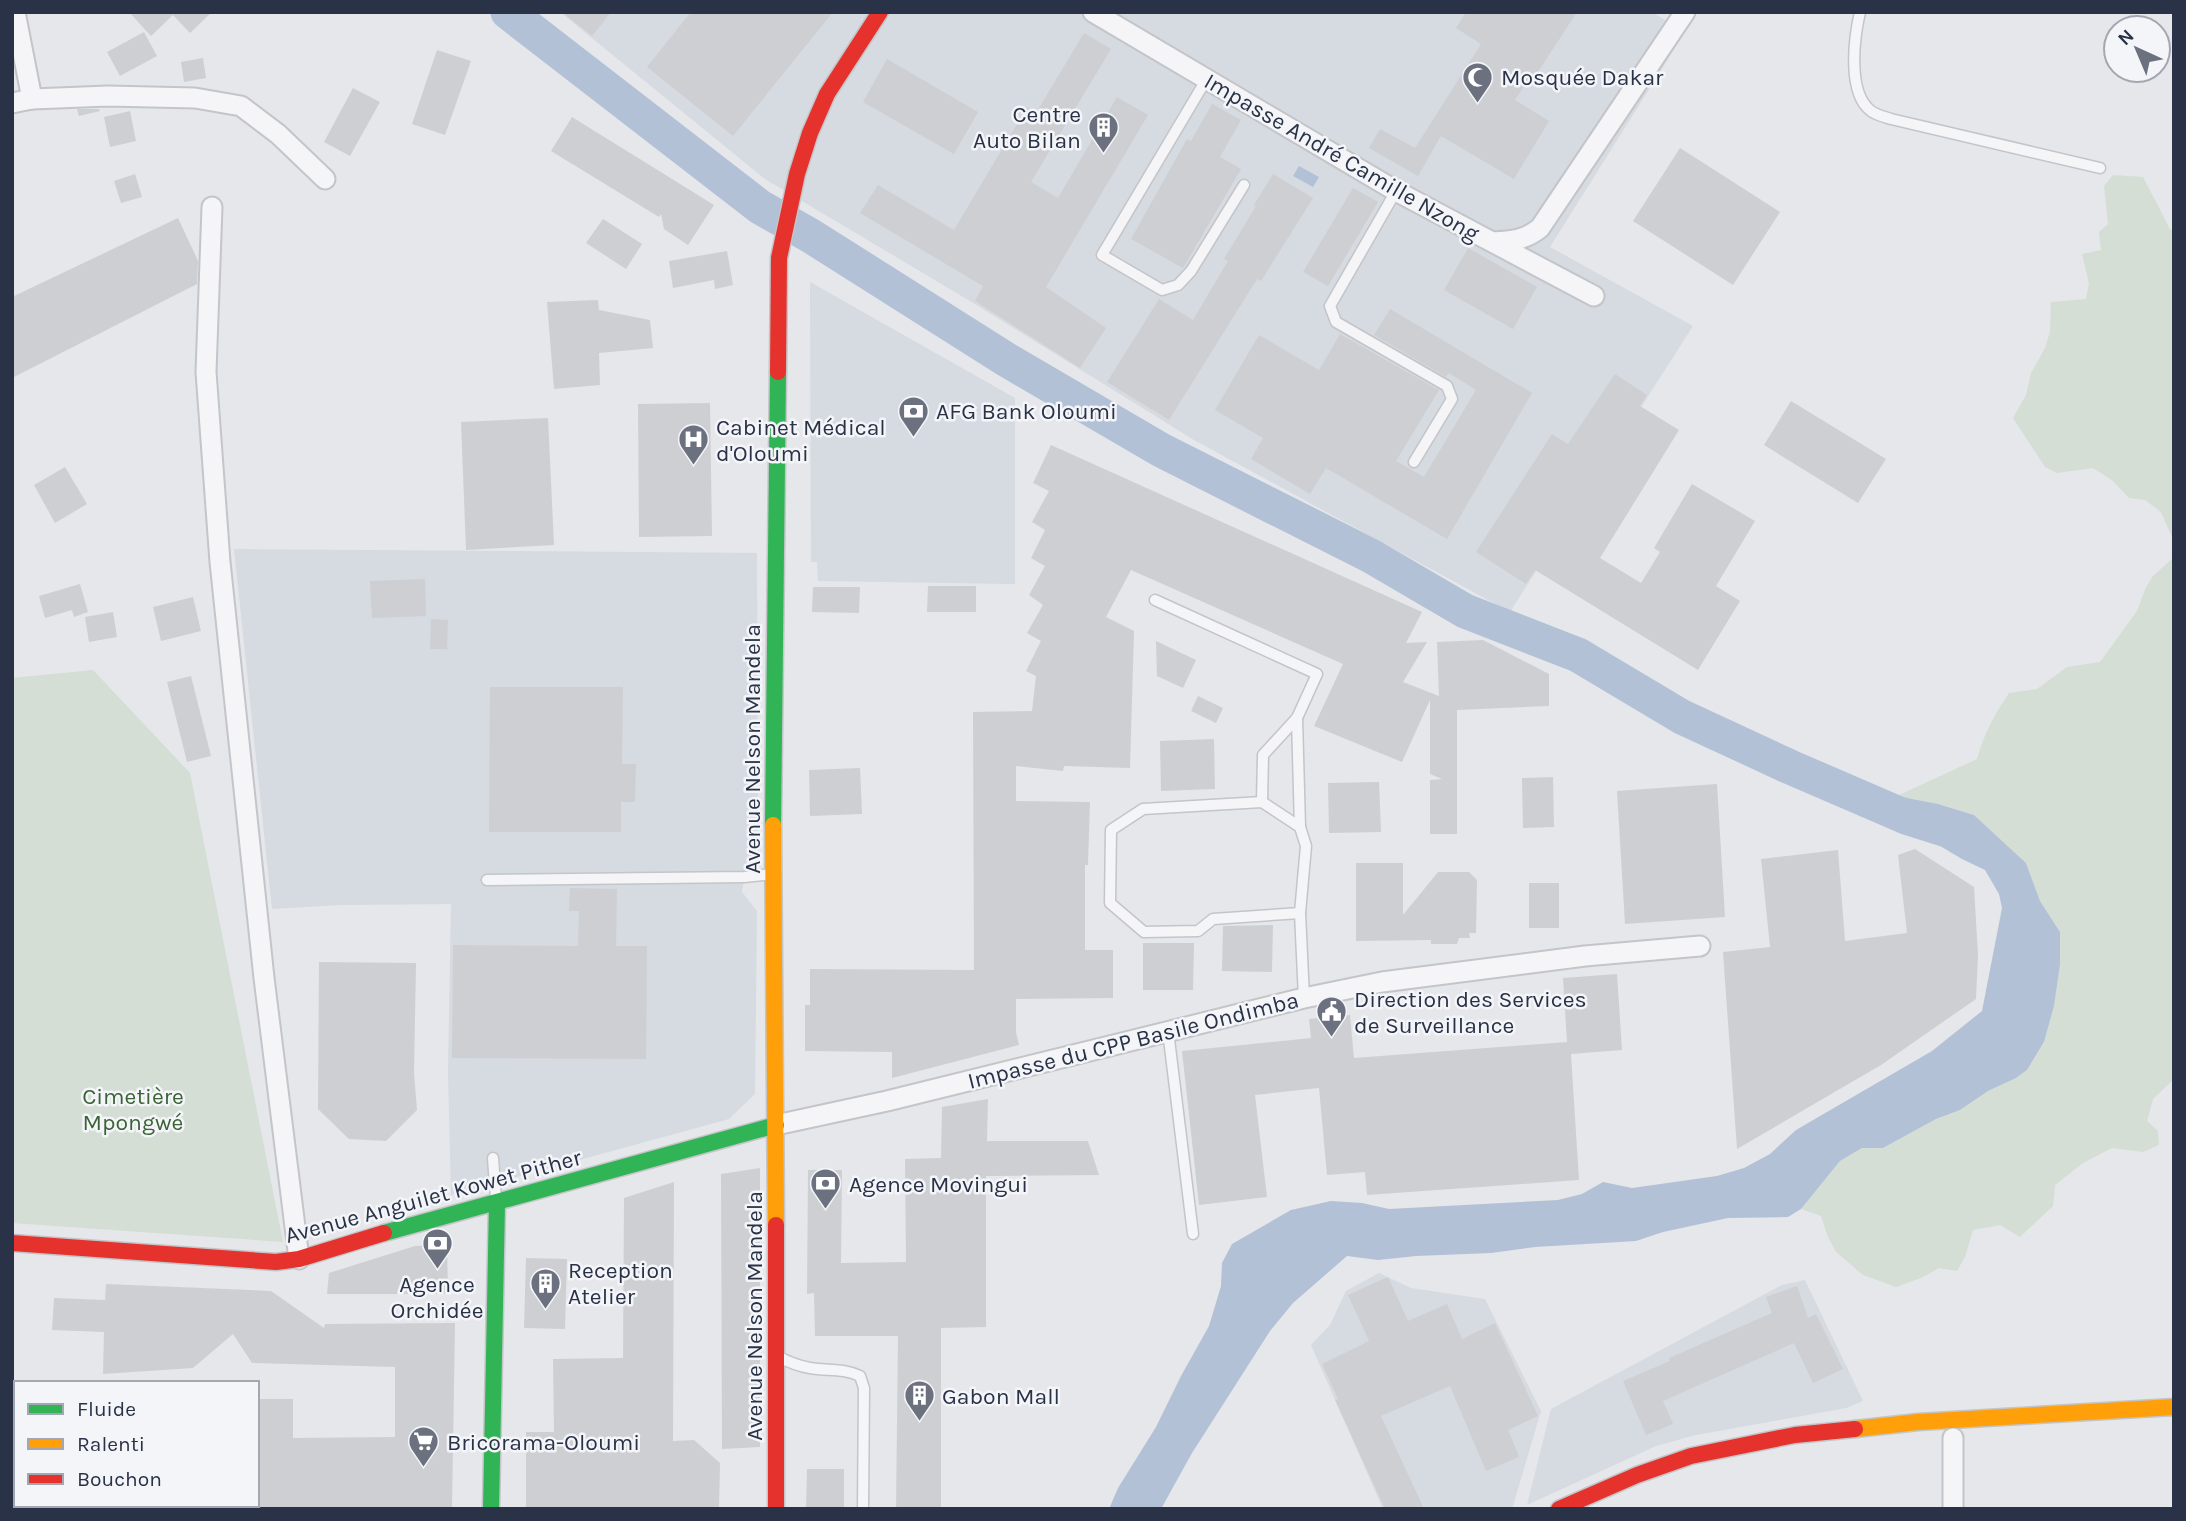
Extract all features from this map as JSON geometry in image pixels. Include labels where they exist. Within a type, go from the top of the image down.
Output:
[{"type":"main road","name":"Avenue Nelson Mandela","points":[[776,1509],[773,874],[779,258],[794,181],[827,93],[880,12]]},
{"type":"main road","name":"Avenue Anguilet Kowet Pither","points":[[12,1243],[238,1260],[276,1262],[299,1259],[426,1221],[776,1125]]},
{"type":"main road","points":[[491,1509],[497,1203]]},
{"type":"main road","points":[[1559,1509],[1637,1475],[1691,1456],[1795,1435],[1917,1422],[2174,1407]]},
{"type":"street","points":[[15,12],[33,99]]},
{"type":"street","name":"Impasse André Camille Nzong","points":[[1093,12],[1396,191],[1594,296]]},
{"type":"street","points":[[1492,242],[1530,237],[1540,228],[1685,12]]},
{"type":"street","points":[[12,103],[33,99],[108,96],[195,98],[241,106],[278,134],[325,179]]},
{"type":"street","points":[[212,207],[206,372],[220,562],[263,964],[299,1259]]},
{"type":"street","name":"Impasse du CPP Basile Ondimba","points":[[776,1125],[887,1101],[1304,998],[1382,982],[1496,966],[1700,946]]},
{"type":"street","points":[[1952,1438],[1953,1509]]},
{"type":"lane","points":[[1860,12],[1855,50],[1855,83],[1860,99],[1872,112],[2100,168]]},
{"type":"lane","points":[[1206,80],[1102,255],[1162,290],[1178,285],[1191,271],[1244,185]]},
{"type":"lane","points":[[1396,191],[1331,306],[1336,322],[1447,386],[1451,399],[1414,462]]},
{"type":"lane","points":[[1155,600],[1317,674],[1297,718],[1263,755],[1262,802]]},
{"type":"lane","points":[[1297,718],[1300,827],[1306,846],[1300,913],[1304,998]]},
{"type":"lane","points":[[1300,827],[1262,802],[1143,809],[1111,830],[1110,903],[1144,932],[1198,931],[1213,919],[1300,913]]},
{"type":"lane","points":[[487,880],[744,877],[773,874]]},
{"type":"lane","points":[[1168,1031],[1193,1234]]},
{"type":"lane","points":[[493,1158],[497,1203]]},
{"type":"lane","points":[[776,1356],[794,1364],[850,1370],[860,1376],[863,1388],[863,1509]]},
{"type":"shaded area","points":[[560,12],[1652,12],[1685,32],[1550,247],[1693,326],[1510,612],[1194,440],[965,298],[765,179]]},
{"type":"shaded area","name":"AFG Bank Oloumi","points":[[810,282],[1015,398],[1015,584],[818,581],[817,562],[811,562]]},
{"type":"shaded area","points":[[234,549],[757,553],[758,855],[746,866],[742,892],[757,911],[755,1094],[729,1119],[451,1195],[448,1071],[451,904],[339,905],[272,909]]},
{"type":"shaded area","points":[[1379,1273],[1411,1288],[1485,1299],[1541,1411],[1512,1509],[1383,1509],[1311,1345],[1330,1325],[1346,1291]]},
{"type":"shaded area","points":[[1805,1280],[1863,1401],[1846,1408],[1696,1435],[1656,1446],[1527,1505],[1551,1409],[1782,1285]]},
{"type":"green space","points":[[2113,175],[2143,177],[2170,229],[2174,231],[2174,542],[2161,512],[2145,500],[2129,498],[2112,480],[2093,468],[2057,473],[2045,467],[2013,418],[2026,395],[2031,373],[2045,348],[2050,332],[2051,302],[2086,299],[2089,283],[2082,254],[2101,250],[2099,232],[2108,224],[2104,186]]},
{"type":"green space","points":[[2174,557],[2174,1079],[2153,1099],[2147,1121],[2158,1131],[2159,1145],[2143,1152],[2112,1148],[2083,1163],[2055,1185],[2053,1206],[2020,1237],[2000,1225],[1973,1230],[1965,1257],[1957,1271],[1939,1268],[1896,1287],[1863,1275],[1836,1252],[1821,1216],[1801,1209],[1840,1161],[1862,1148],[1883,1148],[1936,1119],[1960,1110],[2027,1070],[2044,1043],[2054,1006],[2060,965],[2060,932],[2040,901],[2026,863],[1974,815],[1897,796],[1977,759],[1990,725],[2009,693],[2037,689],[2067,667],[2100,662],[2137,611],[2153,576]]},
{"type":"green space","name":"Cimetière Mpongwé","points":[[93,670],[190,773],[283,1242],[12,1223],[12,678]]},
{"type":"water","points":[[1299,166],[1319,177],[1313,187],[1293,176]]},
{"type":"water","points":[[1897,796],[1974,815],[2026,863],[2040,901],[2060,932],[2060,965],[2054,1006],[2044,1042],[2027,1070],[1960,1110],[1936,1119],[1883,1148],[1862,1148],[1840,1161],[1801,1209],[1788,1217],[1728,1218],[1663,1232],[1636,1241],[1378,1260],[1347,1256],[1293,1303],[1270,1331],[1192,1453],[1161,1509],[1109,1509],[1118,1488],[1156,1427],[1209,1326],[1221,1286],[1222,1263],[1232,1244],[1291,1210],[1331,1201],[1362,1203],[1389,1209],[1558,1200],[1582,1194],[1603,1182],[1632,1188],[1717,1176],[1744,1168],[1770,1154],[1796,1130],[1932,1051],[1982,1011],[2002,908],[1999,894],[1985,870],[1930,840],[1899,829]]},
{"type":"building","points":[[129,12],[212,12],[190,33],[173,15],[151,36]]},
{"type":"building","points":[[562,12],[611,12],[592,36]]},
{"type":"building","points":[[691,12],[833,12],[733,136],[647,67]]},
{"type":"building","points":[[1466,12],[1577,12],[1534,78],[1531,76],[1515,100],[1549,121],[1514,179],[1441,136],[1418,176],[1369,148],[1380,129],[1415,148],[1481,44],[1456,28]]},
{"type":"building","points":[[144,32],[157,56],[120,76],[107,52]]},
{"type":"building","points":[[1084,33],[1111,49],[1031,182],[1058,198],[1117,97],[1148,115],[1046,287],[1106,328],[1080,368],[975,301],[983,286],[860,213],[878,185],[954,230],[1027,107],[1036,113]]},
{"type":"building","points":[[437,50],[471,61],[445,135],[412,124]]},
{"type":"building","points":[[203,58],[206,78],[184,82],[181,62]]},
{"type":"building","points":[[887,59],[978,112],[954,154],[863,102]]},
{"type":"building","points":[[353,88],[380,102],[350,156],[324,142]]},
{"type":"building","points":[[1212,104],[1241,120],[1220,157],[1241,169],[1183,268],[1131,239],[1187,139],[1191,141]]},
{"type":"building","points":[[77,109],[99,109],[100,111],[79,116]]},
{"type":"building","points":[[130,111],[136,141],[110,147],[104,117]]},
{"type":"building","points":[[572,117],[714,205],[688,245],[664,229],[661,214],[659,217],[551,151]]},
{"type":"building","points":[[1680,148],[1780,212],[1733,285],[1633,221]]},
{"type":"building","points":[[135,174],[142,197],[121,203],[114,181]]},
{"type":"building","points":[[1273,174],[1313,198],[1261,281],[1257,279],[1169,420],[1107,382],[1159,299],[1193,320],[1228,261],[1224,259]]},
{"type":"building","points":[[1353,188],[1378,202],[1328,286],[1303,272]]},
{"type":"building","points":[[178,218],[198,261],[197,284],[12,378],[12,297]]},
{"type":"building","points":[[603,219],[642,244],[626,269],[586,243]]},
{"type":"building","points":[[1468,248],[1537,287],[1513,329],[1444,290]]},
{"type":"building","points":[[727,251],[733,285],[715,289],[714,280],[673,288],[669,261]]},
{"type":"building","points":[[598,300],[599,310],[650,320],[653,348],[599,353],[600,385],[554,389],[547,302]]},
{"type":"building","points":[[1390,309],[1532,393],[1447,539],[1326,468],[1310,494],[1251,459],[1263,438],[1215,410],[1259,335],[1319,370],[1340,334],[1439,390],[1396,461],[1424,477],[1476,390],[1449,373],[1446,377],[1374,335]]},
{"type":"building","points":[[1615,374],[1647,395],[1640,406],[1679,430],[1600,558],[1641,583],[1660,552],[1654,548],[1692,484],[1755,521],[1716,586],[1740,601],[1698,670],[1535,570],[1526,584],[1476,552],[1552,434],[1568,444]]},
{"type":"building","points":[[1791,401],[1886,459],[1858,503],[1764,445]]},
{"type":"building","points":[[710,403],[712,536],[639,537],[638,404]]},
{"type":"building","points":[[548,418],[554,545],[466,550],[461,422]]},
{"type":"building","points":[[1051,445],[1422,612],[1406,643],[1427,642],[1403,682],[1439,696],[1437,642],[1483,640],[1549,674],[1549,706],[1457,710],[1457,834],[1430,834],[1430,780],[1442,779],[1430,774],[1430,700],[1402,762],[1314,726],[1343,664],[1131,570],[1106,617],[1134,631],[1130,768],[1064,766],[1063,771],[1016,766],[1016,801],[1090,802],[1088,865],[1085,865],[1085,950],[1113,950],[1113,998],[1016,999],[1016,1032],[1019,1045],[892,1078],[892,1052],[805,1051],[805,1005],[810,1005],[810,969],[974,970],[973,712],[1032,711],[1036,676],[1026,671],[1041,641],[1027,633],[1043,605],[1029,595],[1045,566],[1031,558],[1045,530],[1032,522],[1049,491],[1033,483]]},
{"type":"building","points":[[65,467],[87,504],[55,523],[34,485]]},
{"type":"building","points":[[425,579],[426,616],[372,618],[370,581]]},
{"type":"building","points":[[80,584],[88,612],[74,617],[72,610],[45,618],[39,596]]},
{"type":"building","points":[[928,586],[976,586],[976,612],[927,612]]},
{"type":"building","points":[[813,587],[860,587],[859,613],[812,612]]},
{"type":"building","points":[[193,597],[201,631],[161,641],[153,607]]},
{"type":"building","points":[[113,612],[117,637],[89,642],[85,617]]},
{"type":"building","points":[[431,619],[448,620],[447,649],[430,649]]},
{"type":"building","points":[[1156,641],[1196,660],[1183,688],[1157,676]]},
{"type":"building","points":[[191,676],[211,756],[187,762],[167,682]]},
{"type":"building","points":[[490,687],[623,687],[622,764],[636,764],[635,802],[621,802],[621,832],[489,832]]},
{"type":"building","points":[[1198,696],[1223,708],[1216,723],[1191,711]]},
{"type":"building","points":[[1214,739],[1215,789],[1161,791],[1160,741]]},
{"type":"building","points":[[860,768],[862,814],[810,816],[809,770]]},
{"type":"building","points":[[1553,777],[1554,827],[1523,828],[1522,778]]},
{"type":"building","points":[[1379,782],[1381,832],[1329,833],[1328,783]]},
{"type":"building","points":[[1717,784],[1725,917],[1625,924],[1617,791]]},
{"type":"building","points":[[1915,849],[1974,887],[1978,955],[1976,999],[1881,1065],[1737,1149],[1723,952],[1770,947],[1761,859],[1838,850],[1845,941],[1907,933],[1898,855]]},
{"type":"building","points":[[1356,863],[1403,863],[1403,915],[1438,872],[1469,872],[1477,880],[1476,933],[1469,933],[1470,938],[1459,938],[1457,944],[1431,944],[1431,940],[1356,941]]},
{"type":"building","points":[[1529,883],[1559,883],[1559,928],[1529,928]]},
{"type":"building","points":[[570,888],[617,889],[616,946],[647,946],[646,1059],[452,1058],[453,945],[578,946],[579,911],[569,911]]},
{"type":"building","points":[[1273,925],[1272,972],[1222,971],[1223,926]]},
{"type":"building","points":[[1143,943],[1194,943],[1193,990],[1143,990]]},
{"type":"building","points":[[319,962],[416,963],[414,1073],[417,1110],[386,1141],[349,1139],[318,1109]]},
{"type":"building","points":[[1617,974],[1622,1050],[1571,1054],[1579,1180],[1367,1195],[1365,1172],[1327,1175],[1319,1088],[1255,1095],[1267,1197],[1199,1205],[1182,1051],[1311,1038],[1309,1019],[1350,1015],[1354,1058],[1567,1042],[1563,978]]},
{"type":"building","points":[[988,1099],[987,1141],[1088,1141],[1099,1175],[986,1176],[986,1327],[941,1328],[941,1509],[896,1509],[898,1336],[815,1336],[814,1293],[807,1294],[808,1170],[842,1170],[841,1263],[906,1262],[905,1159],[941,1158],[942,1107]]},
{"type":"building","points":[[760,1168],[760,1447],[722,1449],[721,1174]]},
{"type":"building","points":[[674,1182],[673,1441],[694,1440],[720,1463],[719,1509],[526,1509],[526,1432],[554,1432],[553,1359],[623,1358],[624,1198]]},
{"type":"building","points":[[447,1245],[448,1294],[327,1294],[329,1273],[415,1246]]},
{"type":"building","name":"Reception Atelier","points":[[526,1258],[567,1259],[565,1329],[524,1328]]},
{"type":"building","points":[[1388,1277],[1408,1321],[1447,1304],[1462,1339],[1495,1323],[1538,1416],[1508,1430],[1519,1457],[1486,1471],[1450,1386],[1381,1416],[1424,1509],[1385,1509],[1335,1400],[1338,1399],[1322,1364],[1369,1341],[1348,1295]]},
{"type":"building","points":[[106,1284],[271,1291],[324,1328],[325,1324],[455,1323],[452,1509],[257,1509],[259,1399],[293,1399],[293,1438],[395,1437],[395,1367],[252,1363],[233,1334],[193,1368],[103,1374],[104,1332],[52,1330],[54,1298],[105,1300]]},
{"type":"building","points":[[1797,1286],[1808,1318],[1816,1314],[1843,1369],[1813,1383],[1794,1343],[1663,1401],[1673,1424],[1646,1435],[1623,1381],[1772,1313],[1766,1297]]},
{"type":"building","points":[[807,1469],[844,1469],[844,1509],[806,1509]]},
{"type":"waterway","points":[[508,12],[760,207],[811,236],[1007,360],[1161,450],[1371,556],[1465,611],[1578,655],[1682,717],[1906,817],[1944,829]]},
{"type":"traffic: fast","points":[[773,825],[778,372]]},
{"type":"traffic: fast","points":[[384,1233],[776,1125]]},
{"type":"traffic: fast","points":[[491,1509],[497,1203]]},
{"type":"traffic: slow","points":[[773,825],[776,1225]]},
{"type":"traffic: slow","points":[[1855,1429],[1918,1422],[2174,1407]]},
{"type":"traffic: jam","points":[[778,372],[779,258],[797,174],[810,133],[827,94],[880,12]]},
{"type":"traffic: jam","points":[[776,1225],[776,1509]]},
{"type":"traffic: jam","points":[[12,1243],[276,1262],[299,1259],[384,1233]]},
{"type":"traffic: jam","points":[[1559,1509],[1637,1475],[1691,1456],[1795,1435],[1855,1429]]},
{"type":"place","name":"Mosquée Dakar","points":[[1478,104]]},
{"type":"place","name":"Centre Auto Bilan","points":[[1104,154]]},
{"type":"place","name":"AFG Bank Oloumi","points":[[913,438]]},
{"type":"place","name":"Cabinet Médical d'Oloumi","points":[[693,467]]},
{"type":"place","name":"Direction des Services de Surveillance","points":[[1331,1039]]},
{"type":"place","name":"Agence Movingui","points":[[826,1211]]},
{"type":"place","name":"Agence Orchidée","points":[[437,1270]]},
{"type":"place","name":"Reception Atelier","points":[[545,1310]]},
{"type":"place","name":"Gabon Mall","points":[[919,1423]]},
{"type":"place","name":"Bricorama-Oloumi","points":[[424,1469]]}]
